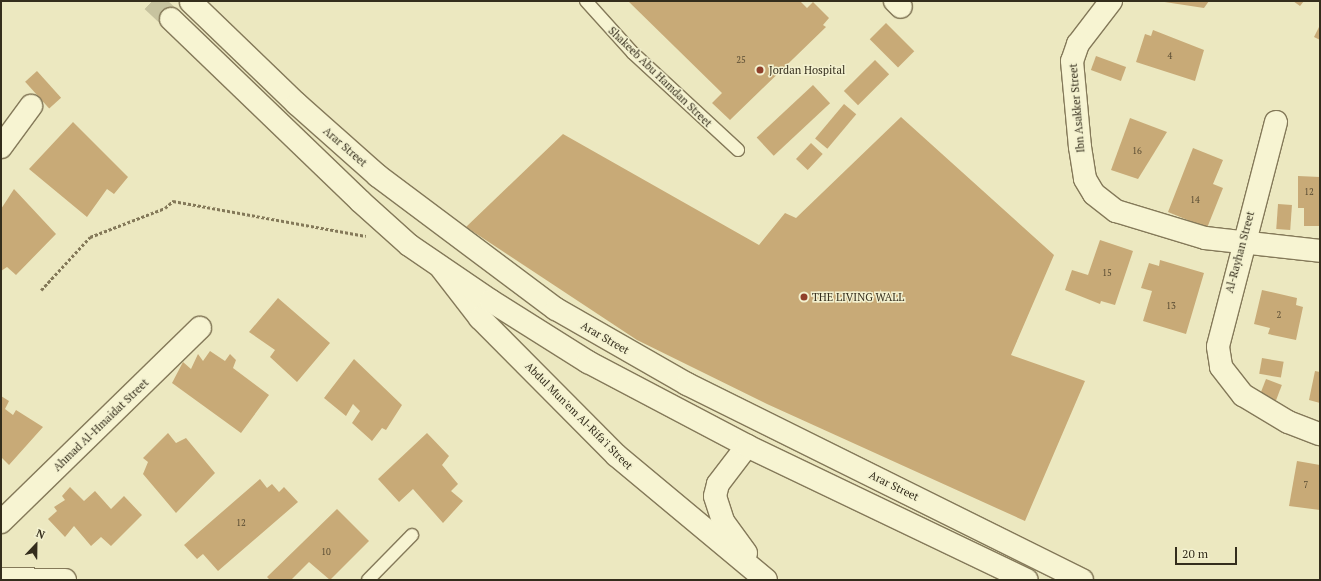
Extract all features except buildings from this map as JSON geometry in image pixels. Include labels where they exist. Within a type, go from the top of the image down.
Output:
[{"type":"main road","name":"Ibn Asakker Street","points":[[1111,1],[1078,44],[1072,61],[1085,179],[1094,194],[1116,211],[1205,238],[1242,244]]},
{"type":"main road","name":"Arar Street","points":[[192,2],[296,104],[378,176],[556,309],[687,384],[1082,580]]},
{"type":"main road","points":[[171,19],[323,169],[409,244],[442,269],[588,362],[747,446],[1027,580]]},
{"type":"main road","points":[[1,147],[31,106]]},
{"type":"main road","name":"Al-Rayhan Street","points":[[1276,122],[1221,323],[1218,347],[1221,367],[1243,394],[1288,422],[1320,434]]},
{"type":"main road","points":[[1242,244],[1320,251]]},
{"type":"main road","name":"Abdul Mun'em Al-Rifa'i Street","points":[[442,269],[480,318],[616,455],[766,580]]},
{"type":"main road","name":"Ahmad Al-Hmaidat Street","points":[[1,522],[200,328]]},
{"type":"main road","points":[[747,446],[718,484],[716,504],[737,543],[769,580]]},
{"type":"main road","points":[[1,580],[65,580]]},
{"type":"lane","name":"Shakeeb Abu Hamdan Street","points":[[586,1],[633,53],[738,150]]},
{"type":"lane","points":[[368,580],[412,535]]},
{"type":"path","points":[[41,290],[90,237],[164,208],[173,200],[370,237]]},
{"type":"tunnel","points":[[152,1],[171,19]]},
{"type":"place","name":"Jordan Hospital","points":[[760,70]]},
{"type":"place","name":"THE LIVING WALL","points":[[804,297]]}]
